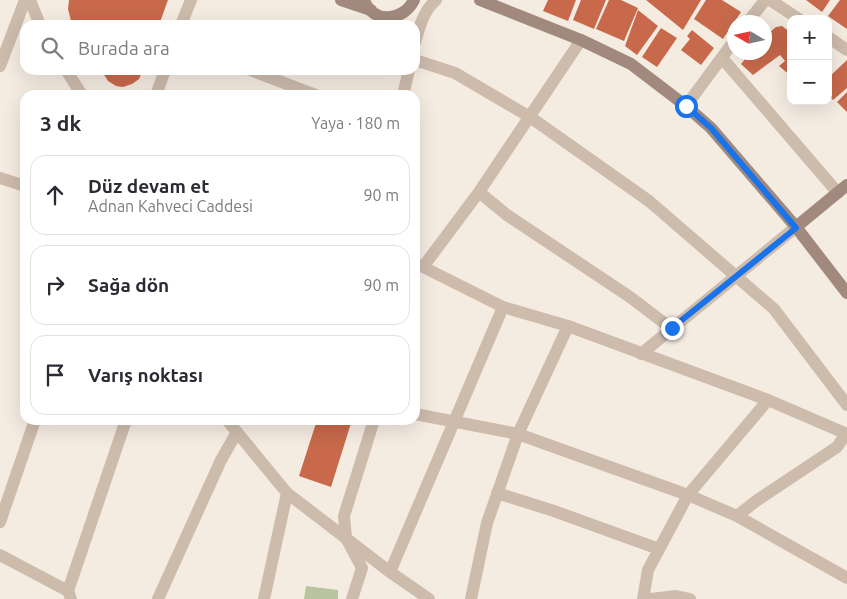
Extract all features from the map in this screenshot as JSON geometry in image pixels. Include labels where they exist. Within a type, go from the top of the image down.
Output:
[{"type":"main road","points":[[341,0],[368,5],[386,18],[403,14],[410,8],[414,0]]},
{"type":"main road","points":[[480,0],[581,40],[631,64],[686,106],[711,128],[796,228],[847,293]]},
{"type":"main road","points":[[796,228],[842,188]]},
{"type":"street","points":[[0,66],[25,0]]},
{"type":"street","points":[[30,0],[38,20]]},
{"type":"street","points":[[183,20],[190,0]]},
{"type":"street","points":[[414,0],[414,20]]},
{"type":"street","points":[[420,26],[428,7],[436,0]]},
{"type":"street","points":[[753,15],[765,0]]},
{"type":"street","points":[[770,0],[793,15]]},
{"type":"street","points":[[386,18],[390,20]]},
{"type":"street","points":[[420,264],[479,192],[581,40]]},
{"type":"street","points":[[832,41],[847,50]]},
{"type":"street","points":[[686,106],[727,51]]},
{"type":"street","points":[[722,58],[842,188]]},
{"type":"street","points":[[420,62],[455,73],[530,117],[649,201],[774,309],[847,404]]},
{"type":"street","points":[[69,75],[79,90]]},
{"type":"street","points":[[158,90],[163,75]]},
{"type":"street","points":[[263,75],[303,90]]},
{"type":"street","points":[[404,90],[408,75]]},
{"type":"street","points":[[0,178],[20,184]]},
{"type":"street","points":[[479,192],[507,216],[630,297],[672,328]]},
{"type":"street","points":[[641,354],[796,228]]},
{"type":"street","points":[[420,266],[503,307],[568,326],[768,400],[847,434],[837,447],[756,501],[737,516]]},
{"type":"street","points":[[390,572],[503,307]]},
{"type":"street","points":[[471,599],[487,523],[497,493],[518,434],[568,326]]},
{"type":"street","points":[[643,599],[648,570],[688,495],[768,400]]},
{"type":"street","points":[[420,415],[518,434],[688,495],[737,516],[847,578]]},
{"type":"street","points":[[0,522],[33,425]]},
{"type":"street","points":[[0,555],[70,595],[124,425]]},
{"type":"street","points":[[231,425],[287,493],[390,572],[429,599]]},
{"type":"street","points":[[352,599],[362,568],[346,538],[344,516],[372,425]]},
{"type":"street","points":[[158,599],[221,460],[237,432]]},
{"type":"street","points":[[264,599],[287,493]]},
{"type":"street","points":[[497,493],[554,511],[659,549]]},
{"type":"street","points":[[651,599],[676,596],[690,599]]},
{"type":"green space","points":[[306,586],[338,590],[338,599],[304,599]]},
{"type":"building","points":[[69,0],[168,0],[161,20],[71,20],[68,9]]},
{"type":"building","points":[[548,0],[576,0],[568,21],[543,11]]},
{"type":"building","points":[[581,0],[606,0],[594,29],[573,20]]},
{"type":"building","points":[[609,0],[621,0],[638,8],[624,41],[596,29]]},
{"type":"building","points":[[646,0],[701,0],[683,30]]},
{"type":"building","points":[[706,0],[722,0],[741,12],[739,15],[727,15],[727,33],[723,39],[694,19]]},
{"type":"building","points":[[806,0],[830,0],[822,12]]},
{"type":"building","points":[[840,0],[847,0],[847,29],[832,19],[832,15],[829,15]]},
{"type":"building","points":[[638,10],[658,26],[637,55],[625,46]]},
{"type":"building","points":[[782,26],[787,30],[787,73],[779,66],[785,61],[780,55],[753,75],[741,64],[744,60],[772,60],[772,30]]},
{"type":"building","points":[[661,28],[677,38],[657,67],[642,57]]},
{"type":"building","points":[[692,30],[714,48],[701,65],[681,50],[690,39],[687,36]]},
{"type":"building","points":[[847,60],[847,88],[833,100],[832,99],[832,74]]},
{"type":"building","points":[[104,75],[141,75],[139,79],[132,84],[123,87],[116,86],[108,81]]},
{"type":"building","points":[[847,92],[847,112],[837,102]]},
{"type":"building","points":[[315,425],[350,425],[331,487],[299,476]]},
{"type":"route","points":[[672,328],[796,228],[711,128],[686,106]]}]
